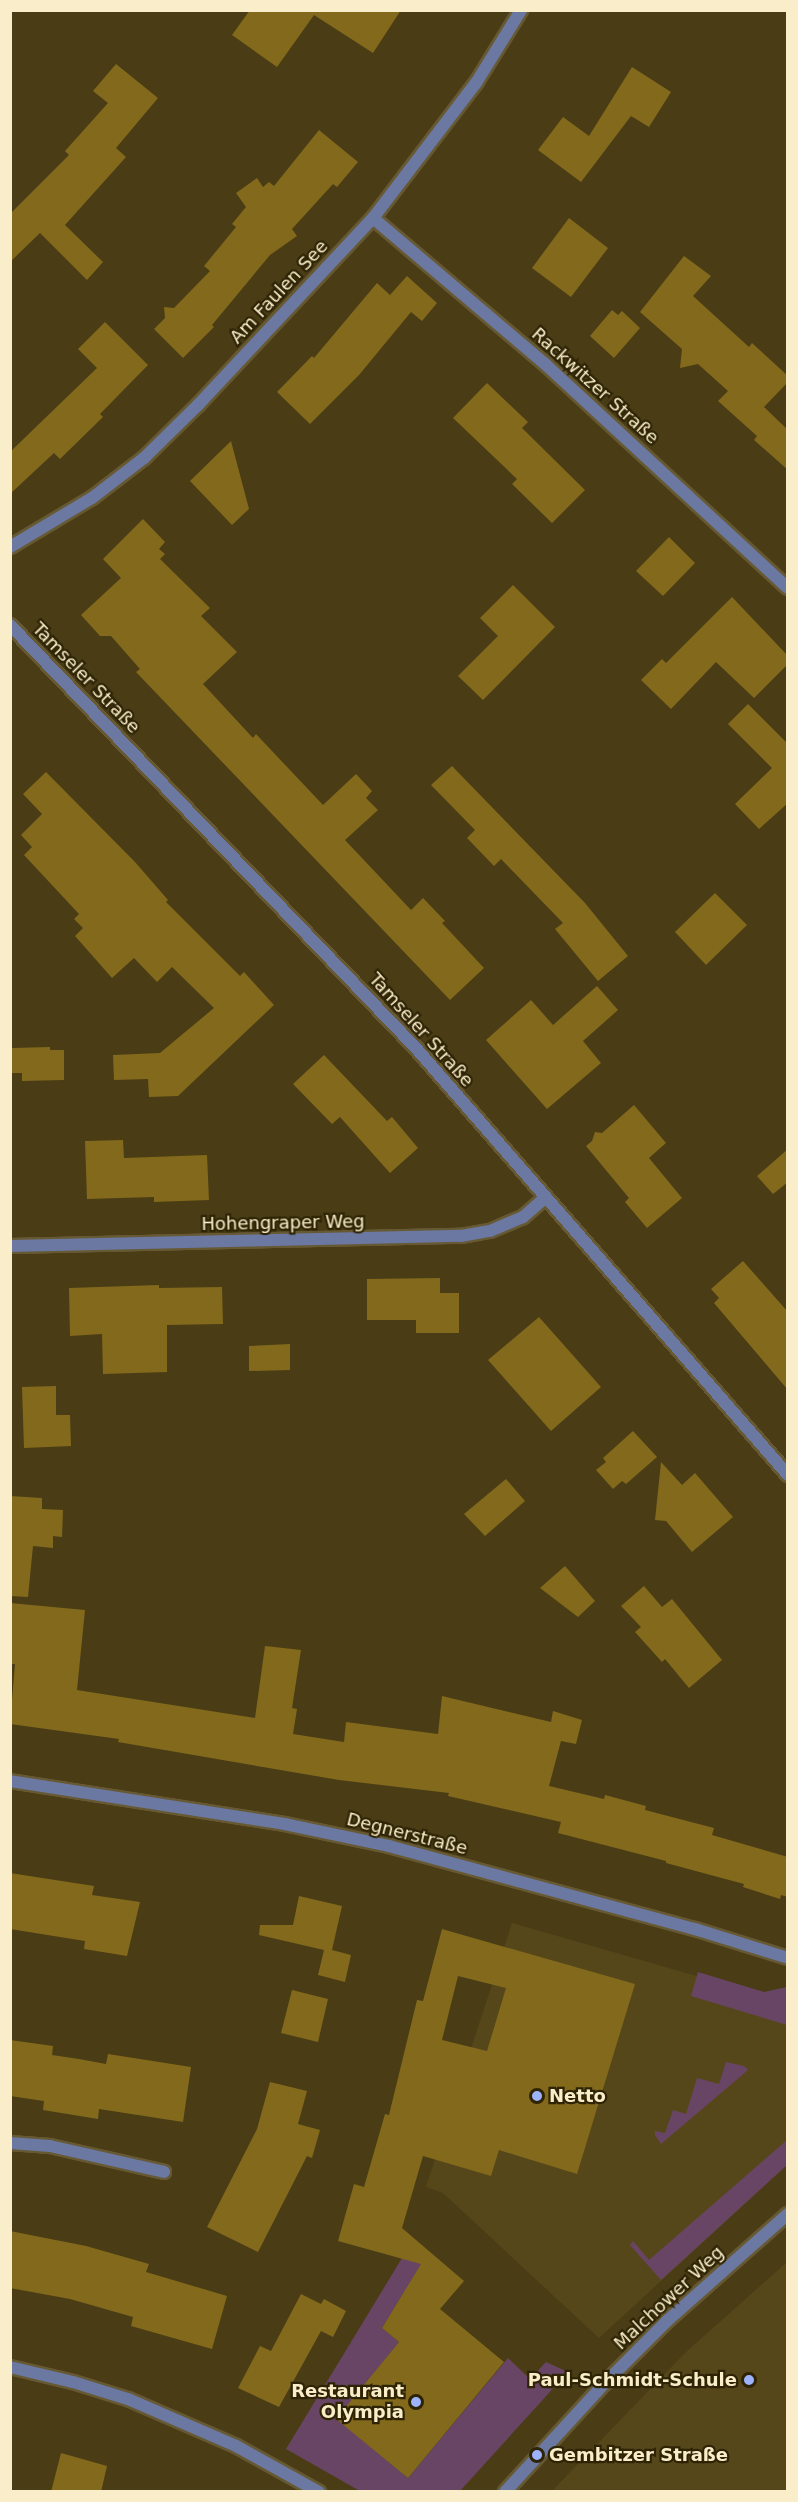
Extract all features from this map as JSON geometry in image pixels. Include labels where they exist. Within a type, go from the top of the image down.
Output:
[{"type":"street","name":"Am Faulen See","points":[[10,547],[92,498],[144,458],[206,397],[373,218],[476,83],[521,10]]},
{"type":"street","name":"Rackwitzer Straße","points":[[373,218],[562,380],[788,588]]},
{"type":"street","name":"Tamseler Straße","points":[[10,626],[415,1047],[788,1475]]},
{"type":"street","name":"Hohengraper Weg","points":[[10,1246],[460,1236],[490,1231],[523,1217],[545,1198]]},
{"type":"street","name":"Degnerstraße","points":[[10,1781],[281,1824],[389,1846],[695,1929],[788,1958]]},
{"type":"street","points":[[10,2143],[50,2146],[164,2172]]},
{"type":"street","name":"Malchower Weg","points":[[505,2492],[643,2344],[788,2214]]},
{"type":"street","points":[[10,2367],[73,2382],[128,2399],[236,2446],[319,2492]]},
{"type":"shaded area","points":[[512,1923],[787,2002],[787,2165],[599,2338],[443,2193],[426,2187]]},
{"type":"shaded area","points":[[698,1972],[764,1992],[787,1987],[787,2025],[691,1996]]},
{"type":"shaded area","points":[[726,2062],[744,2066],[748,2070],[661,2144],[655,2131],[665,2133],[673,2110],[686,2114],[697,2078],[719,2084]]},
{"type":"shaded area","points":[[787,2140],[787,2165],[661,2280],[630,2245],[633,2241],[649,2260]]},
{"type":"shaded area","points":[[413,2240],[429,2252],[382,2328],[399,2342],[337,2419],[408,2478],[508,2358],[530,2379],[546,2362],[568,2372],[460,2491],[360,2491],[286,2449]]},
{"type":"shaded area","points":[[787,2262],[787,2491],[552,2491],[685,2353]]},
{"type":"building","points":[[250,10],[401,10],[373,53],[314,15],[277,67],[232,35]]},
{"type":"building","points":[[116,64],[158,98],[116,148],[126,157],[65,225],[103,262],[87,280],[40,233],[10,262],[10,214],[69,155],[65,151],[108,103],[93,91]]},
{"type":"building","points":[[632,67],[671,92],[649,127],[631,116],[581,182],[538,150],[563,117],[589,136]]},
{"type":"building","points":[[319,130],[358,162],[337,187],[333,184],[292,229],[297,236],[270,255],[212,325],[214,327],[183,358],[154,329],[165,318],[164,307],[174,308],[210,271],[204,266],[236,227],[232,224],[246,207],[236,193],[257,178],[263,187],[269,182],[274,186]]},
{"type":"building","points":[[569,218],[608,248],[571,297],[532,268]]},
{"type":"building","points":[[684,256],[711,276],[693,296],[749,347],[752,343],[788,376],[788,382],[764,407],[788,430],[788,470],[754,440],[757,436],[718,401],[728,391],[698,364],[680,368],[682,349],[640,312]]},
{"type":"building","points":[[407,276],[437,303],[422,321],[411,312],[359,375],[310,424],[277,392],[312,356],[314,358],[377,283],[390,295]]},
{"type":"building","points":[[612,310],[618,315],[622,311],[640,328],[614,358],[590,336]]},
{"type":"building","points":[[105,322],[148,365],[100,414],[103,417],[60,459],[54,453],[10,494],[10,452],[97,368],[78,349]]},
{"type":"building","points":[[487,383],[528,422],[522,428],[585,490],[552,523],[512,484],[517,479],[453,418]]},
{"type":"building","points":[[231,441],[249,509],[232,525],[190,481]]},
{"type":"building","points":[[143,519],[165,542],[159,549],[165,554],[160,559],[210,608],[201,616],[237,652],[203,684],[253,738],[256,734],[323,805],[356,774],[372,791],[366,798],[378,810],[345,840],[411,910],[423,898],[445,921],[442,923],[484,968],[450,1000],[136,672],[140,669],[111,636],[100,636],[81,615],[121,578],[103,559]]},
{"type":"building","points":[[669,537],[695,563],[663,596],[636,571]]},
{"type":"building","points":[[513,585],[555,627],[483,700],[458,676],[498,636],[480,618]]},
{"type":"building","points":[[732,597],[788,656],[788,664],[754,698],[716,662],[671,709],[641,680],[662,659],[666,663]]},
{"type":"building","points":[[748,704],[788,744],[788,803],[759,829],[735,804],[772,768],[728,724]]},
{"type":"building","points":[[452,766],[585,903],[628,956],[598,981],[555,929],[563,923],[501,859],[494,866],[467,838],[475,830],[431,785]]},
{"type":"building","points":[[46,772],[135,862],[168,900],[166,902],[240,976],[244,972],[274,1005],[178,1096],[149,1097],[148,1079],[114,1080],[113,1055],[160,1053],[214,1008],[172,967],[157,982],[134,958],[112,978],[75,936],[83,928],[74,919],[79,914],[24,855],[32,847],[21,835],[42,814],[23,794]]},
{"type":"building","points":[[715,893],[747,925],[706,965],[675,932]]},
{"type":"building","points":[[597,986],[618,1010],[583,1041],[601,1063],[547,1109],[486,1040],[531,1000],[553,1025]]},
{"type":"building","points":[[50,1047],[50,1050],[64,1050],[64,1080],[22,1081],[22,1073],[12,1073],[12,1048]]},
{"type":"building","points":[[324,1055],[387,1121],[392,1117],[418,1148],[390,1173],[340,1117],[332,1124],[293,1084]]},
{"type":"building","points":[[634,1105],[666,1143],[649,1158],[682,1198],[647,1228],[625,1202],[629,1198],[586,1146],[592,1141],[595,1132],[602,1133]]},
{"type":"building","points":[[123,1140],[124,1158],[207,1155],[209,1200],[154,1202],[154,1197],[87,1199],[85,1141]]},
{"type":"building","points":[[788,1149],[788,1182],[773,1194],[757,1176]]},
{"type":"building","points":[[743,1261],[788,1312],[788,1390],[714,1303],[719,1298],[711,1289]]},
{"type":"building","points":[[440,1278],[440,1293],[459,1293],[459,1333],[416,1333],[416,1320],[367,1320],[367,1279]]},
{"type":"building","points":[[159,1285],[159,1288],[222,1287],[223,1324],[167,1325],[167,1372],[103,1374],[102,1334],[70,1336],[69,1288]]},
{"type":"building","points":[[539,1317],[601,1387],[551,1431],[488,1360]]},
{"type":"building","points":[[290,1344],[290,1370],[249,1371],[249,1346]]},
{"type":"building","points":[[56,1386],[56,1415],[70,1415],[71,1446],[24,1448],[22,1387]]},
{"type":"building","points":[[633,1431],[657,1457],[626,1484],[622,1481],[613,1489],[596,1470],[606,1462],[603,1458]]},
{"type":"building","points":[[661,1462],[682,1485],[695,1473],[733,1517],[692,1552],[666,1521],[655,1520]]},
{"type":"building","points":[[506,1479],[525,1501],[485,1536],[464,1514]]},
{"type":"building","points":[[10,1496],[42,1498],[42,1509],[63,1510],[62,1537],[53,1536],[53,1548],[33,1546],[28,1597],[10,1596]]},
{"type":"building","points":[[565,1566],[595,1601],[578,1617],[540,1588]]},
{"type":"building","points":[[644,1586],[662,1607],[672,1599],[722,1660],[689,1688],[665,1659],[662,1662],[635,1632],[641,1627],[621,1606]]},
{"type":"building","points":[[10,1603],[85,1610],[77,1690],[255,1718],[265,1646],[301,1650],[292,1708],[297,1709],[293,1734],[344,1742],[346,1722],[438,1734],[442,1696],[551,1722],[553,1711],[582,1720],[576,1744],[561,1741],[549,1786],[604,1799],[605,1795],[646,1806],[645,1810],[714,1828],[712,1835],[788,1857],[788,1897],[781,1895],[780,1899],[743,1887],[744,1884],[558,1833],[561,1822],[448,1796],[449,1793],[339,1780],[118,1742],[119,1739],[10,1724],[15,1664],[10,1664]]},
{"type":"building","points":[[10,1873],[94,1886],[92,1895],[140,1902],[127,1956],[84,1949],[85,1941],[10,1929]]},
{"type":"building","points":[[299,1896],[342,1906],[332,1950],[351,1955],[345,1982],[318,1975],[324,1950],[259,1935],[260,1925],[293,1925]]},
{"type":"building","points":[[442,1929],[635,1984],[577,2174],[499,2150],[491,2176],[423,2156],[402,2228],[464,2281],[440,2309],[504,2362],[408,2478],[336,2419],[399,2342],[382,2328],[421,2264],[338,2241],[354,2184],[364,2187],[385,2114],[389,2115],[417,2000],[423,2001]],"holes":[[[458,1976],[506,1988],[487,2051],[442,2040]]]},
{"type":"building","points":[[292,1990],[328,1999],[318,2042],[281,2033]]},
{"type":"building","points":[[10,2040],[53,2046],[52,2055],[106,2064],[108,2054],[191,2067],[183,2122],[99,2109],[98,2119],[43,2110],[44,2101],[10,2096]]},
{"type":"building","points":[[270,2082],[307,2091],[298,2124],[320,2130],[312,2158],[307,2156],[258,2252],[207,2227],[257,2129]]},
{"type":"building","points":[[10,2231],[86,2246],[149,2264],[146,2272],[227,2296],[212,2349],[131,2326],[133,2317],[70,2299],[10,2288]]},
{"type":"building","points":[[301,2294],[321,2304],[324,2299],[346,2311],[333,2337],[321,2331],[279,2407],[238,2388],[260,2346],[271,2351]]},
{"type":"building","points":[[61,2453],[107,2466],[101,2492],[51,2492]]},
{"type":"place","name":"Netto","points":[[537,2096]]},
{"type":"place","name":"Paul-Schmidt-Schule","points":[[749,2380]]},
{"type":"place","name":"Restaurant Olympia","points":[[416,2402]]},
{"type":"place","name":"Gembitzer Straße","points":[[537,2455]]}]
